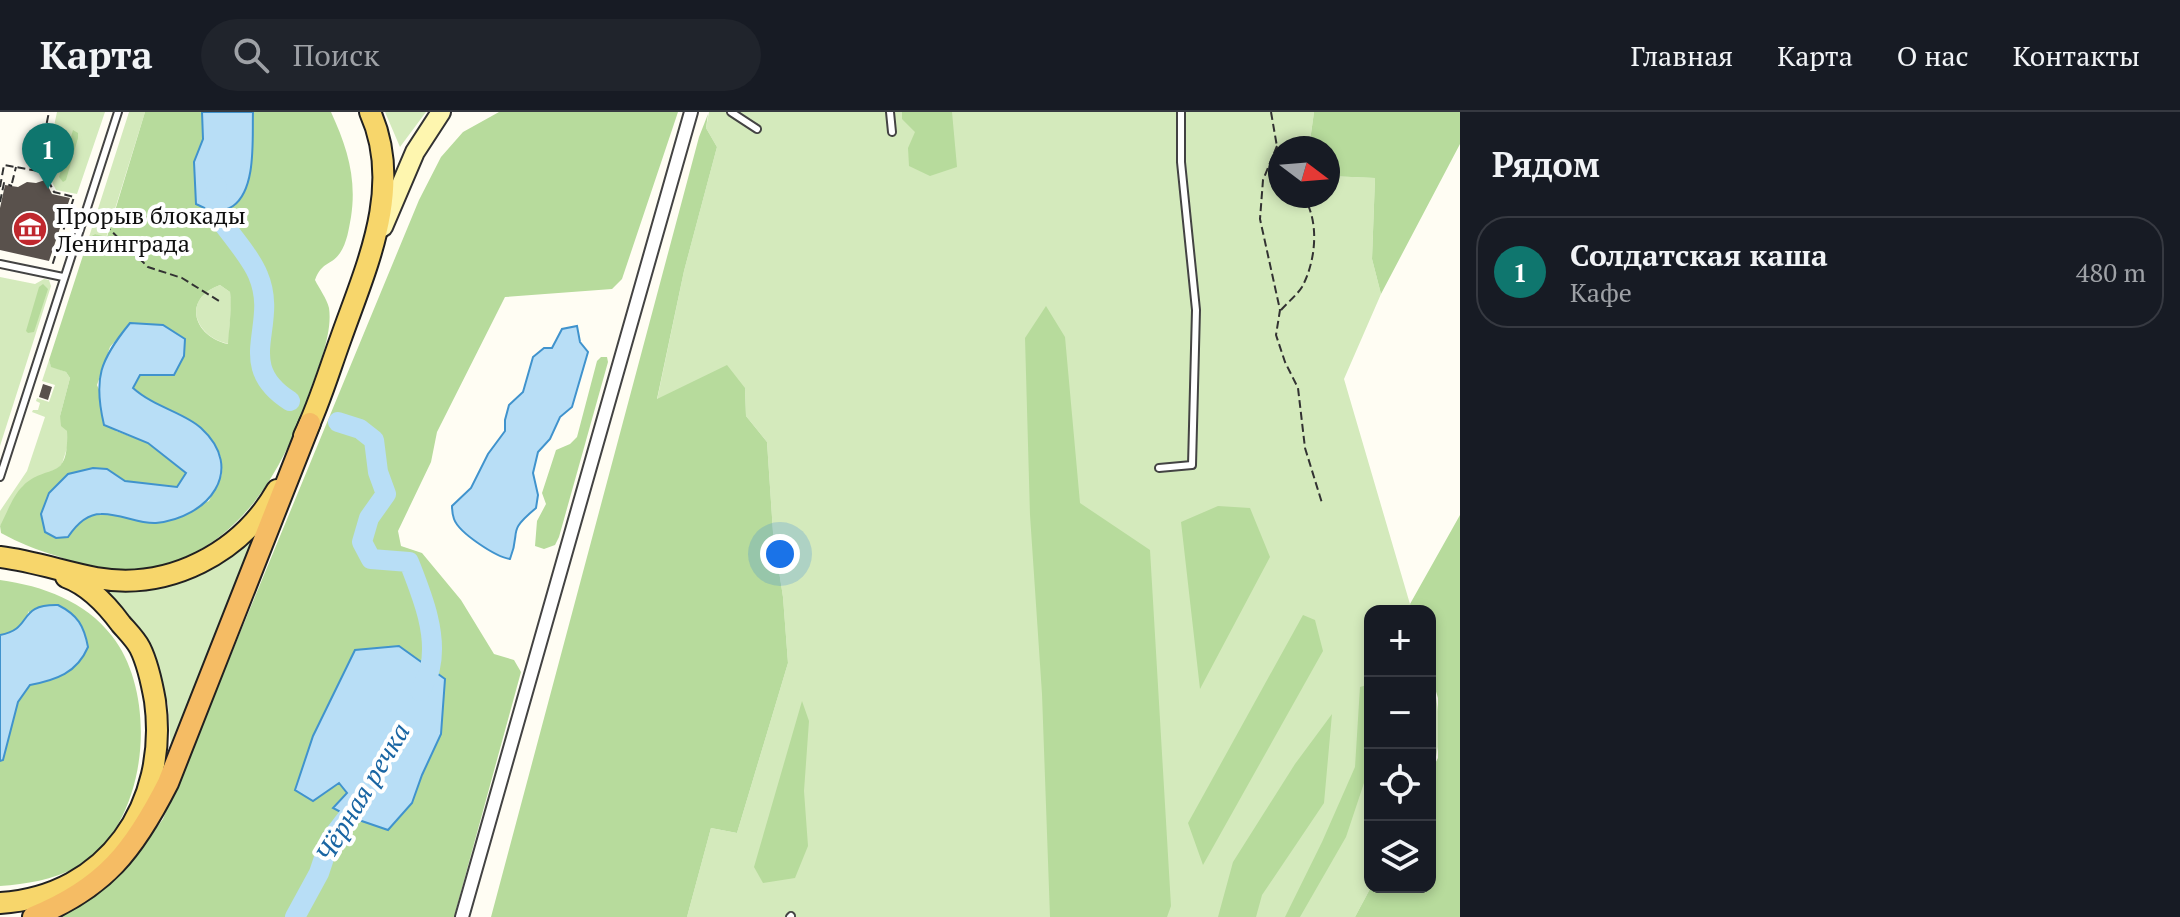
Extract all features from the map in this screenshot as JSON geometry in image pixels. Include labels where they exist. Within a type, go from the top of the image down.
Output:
[{"type":"highway","points":[[33,917],[93,885],[115,867],[151,816],[168,783],[310,423]]},
{"type":"main road","points":[[367,267],[382,211],[384,189],[379,140],[370,112]]},
{"type":"main road","points":[[0,559],[131,581],[175,574],[236,542],[265,511],[310,423],[402,178],[441,112]]},
{"type":"main road","points":[[0,559],[70,578],[93,594],[140,647],[152,681],[157,719],[156,760],[147,795],[131,829],[107,858],[82,878],[58,890],[34,898],[0,903]]},
{"type":"street","points":[[462,917],[691,112]]},
{"type":"lane","points":[[0,477],[118,112]]},
{"type":"lane","points":[[731,112],[757,129]]},
{"type":"lane","points":[[890,112],[892,132]]},
{"type":"lane","points":[[1159,468],[1192,465],[1196,310],[1181,162],[1181,112]]},
{"type":"lane","points":[[0,264],[63,277]]},
{"type":"path","points":[[37,171],[49,112]]},
{"type":"path","points":[[1271,112],[1275,136]]},
{"type":"path","points":[[0,187],[4,165],[44,172],[54,192],[74,197],[52,267]]},
{"type":"path","points":[[0,202],[4,183],[12,185],[16,167]]},
{"type":"path","points":[[1268,168],[1263,180],[1260,219],[1280,310],[1276,335],[1298,388],[1305,448],[1322,503]]},
{"type":"path","points":[[1280,310],[1302,288],[1315,242],[1310,208]]},
{"type":"path","points":[[95,216],[148,267],[182,278],[219,301]]},
{"type":"green space","points":[[57,112],[105,112],[77,194],[56,190],[45,168]]},
{"type":"green space","points":[[129,112],[145,112],[106,238],[95,234],[89,237]]},
{"type":"green space","points":[[145,112],[202,112],[203,139],[194,163],[235,205],[249,170],[253,112],[331,112],[349,163],[353,203],[342,249],[315,280],[329,308],[329,329],[320,364],[295,431],[279,465],[259,496],[236,522],[209,544],[178,560],[143,569],[103,570],[86,566],[15,540],[1,533],[0,526],[19,490],[32,479],[61,465],[64,459],[67,431],[61,426],[60,416],[70,378],[66,372],[51,367],[49,360],[89,237],[95,234],[107,237]],"holes":[[[220,285],[230,292],[228,344],[207,334],[197,317],[196,308],[200,299]],[[130,324],[163,325],[185,339],[184,356],[174,375],[140,375],[133,388],[203,431],[214,442],[220,456],[221,476],[209,501],[154,523],[100,513],[77,522],[107,469],[125,481],[177,487],[186,473],[148,443],[116,431],[97,385],[110,347]]]},
{"type":"green space","points":[[385,112],[426,112],[400,147]]},
{"type":"green space","points":[[499,112],[678,112],[622,279],[612,289],[505,297],[437,432],[431,462],[398,531],[401,546],[422,553],[461,600],[494,654],[514,660],[521,672],[454,917],[55,917],[97,892],[131,862],[163,819],[419,200],[441,157],[463,132]],"holes":[[[326,712],[422,775],[412,803],[334,808],[347,793],[313,736]]]},
{"type":"green space","points":[[709,112],[1314,112],[1311,136],[1268,136],[1268,208],[1340,208],[1340,177],[1375,178],[1372,259],[1381,294],[1344,379],[1410,605],[1364,605],[1364,893],[1368,893],[1355,917],[687,917],[711,828],[737,833],[788,663],[783,597],[773,532],[767,442],[746,416],[745,388],[657,400],[684,271],[717,147],[706,128]]},
{"type":"green space","points":[[902,112],[952,112],[957,167],[930,176],[909,166],[908,148],[915,132],[902,119]]},
{"type":"green space","points":[[1314,112],[1460,112],[1460,144],[1381,294],[1372,259],[1375,178],[1340,177],[1340,136],[1311,136]]},
{"type":"green space","points":[[708,114],[706,128],[717,147],[684,271],[657,399],[727,365],[745,388],[746,416],[767,442],[773,532],[783,597],[788,663],[737,833],[711,828],[687,917],[491,917],[699,137]]},
{"type":"green space","points":[[73,130],[78,133],[78,138],[63,182],[59,177]]},
{"type":"green space","points":[[0,277],[35,284],[44,279],[49,280],[51,286],[0,446]]},
{"type":"green space","points":[[43,284],[48,289],[34,332],[28,333],[26,331],[39,287]]},
{"type":"green space","points":[[220,285],[230,292],[229,344],[207,334],[197,317],[196,308],[200,299]]},
{"type":"green space","points":[[1046,306],[1065,337],[1080,503],[1150,550],[1171,906],[1167,917],[1050,917],[1042,694],[1030,515],[1025,338]]},
{"type":"green space","points":[[607,357],[608,362],[559,537],[555,545],[544,549],[535,546],[537,521],[546,504],[542,493],[556,450],[577,437],[597,361]]},
{"type":"green space","points":[[49,360],[51,366],[66,372],[70,378],[60,416],[67,431],[67,448],[62,464],[52,473],[41,476],[0,526],[0,511],[27,471],[45,417],[32,412],[38,410],[40,403],[36,401],[37,398],[49,402],[55,385],[42,381]]},
{"type":"green space","points":[[1218,506],[1250,508],[1270,557],[1200,689],[1181,522]]},
{"type":"green space","points":[[1460,515],[1460,917],[1355,917],[1368,893],[1436,893],[1436,605],[1410,604]]},
{"type":"green space","points":[[257,535],[171,750],[168,704],[147,646],[131,618],[103,586],[229,555]]},
{"type":"green space","points":[[0,580],[32,586],[62,597],[101,624],[127,662],[137,692],[141,725],[139,759],[132,792],[119,822],[101,848],[77,867],[58,875],[30,883],[0,886],[0,761],[18,702],[30,685],[29,611],[18,627],[0,635]]},
{"type":"green space","points":[[1303,615],[1315,620],[1323,651],[1203,865],[1188,823]]},
{"type":"green space","points":[[1364,686],[1364,783],[1346,837],[1300,917],[1285,917],[1355,767],[1360,687]]},
{"type":"green space","points":[[1436,697],[1439,723],[1436,758]]},
{"type":"green space","points":[[802,701],[809,721],[804,791],[808,846],[795,878],[763,883],[754,867]]},
{"type":"green space","points":[[1332,714],[1324,803],[1262,895],[1256,917],[1218,917],[1233,862],[1295,764]]},
{"type":"water","points":[[202,112],[253,112],[252,162],[246,188],[233,206],[215,213],[196,204],[194,162],[203,139]]},
{"type":"water","points":[[130,323],[163,325],[185,339],[184,356],[174,375],[140,375],[133,388],[201,428],[214,444],[221,460],[221,475],[205,502],[175,519],[149,523],[96,514],[82,521],[68,537],[56,538],[45,532],[41,514],[49,493],[68,474],[93,468],[107,469],[125,481],[177,487],[186,473],[148,443],[104,425],[99,394],[102,370],[112,348]]},
{"type":"water","points":[[577,326],[580,342],[588,352],[572,407],[560,417],[550,439],[538,452],[533,473],[538,495],[536,508],[517,528],[510,559],[479,544],[463,531],[454,519],[452,506],[471,488],[488,454],[505,431],[509,405],[523,392],[533,357],[544,348],[552,348],[562,329]]},
{"type":"water","points":[[58,605],[79,622],[88,647],[78,663],[65,674],[30,685],[18,702],[3,760],[0,761],[0,635],[18,628],[36,608]]},
{"type":"water","points":[[399,646],[445,679],[441,734],[412,803],[388,830],[333,808],[347,793],[339,783],[313,801],[295,790],[313,736],[355,650]]},
{"type":"building","name":"Прорыв блокады Ленинграда","points":[[45,180],[52,194],[70,198],[49,261],[0,250],[0,208],[5,185],[18,187],[27,182]]},
{"type":"building","points":[[43,384],[52,387],[48,400],[39,397]]},
{"type":"waterway","points":[[217,187],[215,213],[250,260],[263,294],[260,358],[264,373],[273,387],[290,401]]},
{"type":"waterway","points":[[338,422],[360,429],[374,440],[378,472],[386,494],[369,518],[362,542],[371,559],[409,562],[423,600],[430,627],[432,655],[420,691]]},
{"type":"waterway","name":"Чёрная речка","points":[[295,917],[319,873],[330,840],[363,797]]},
{"type":"place","name":"Солдатская каша","points":[[48,189]]},
{"type":"place","name":"Прорыв блокады Ленинграда","points":[[30,229]]}]
